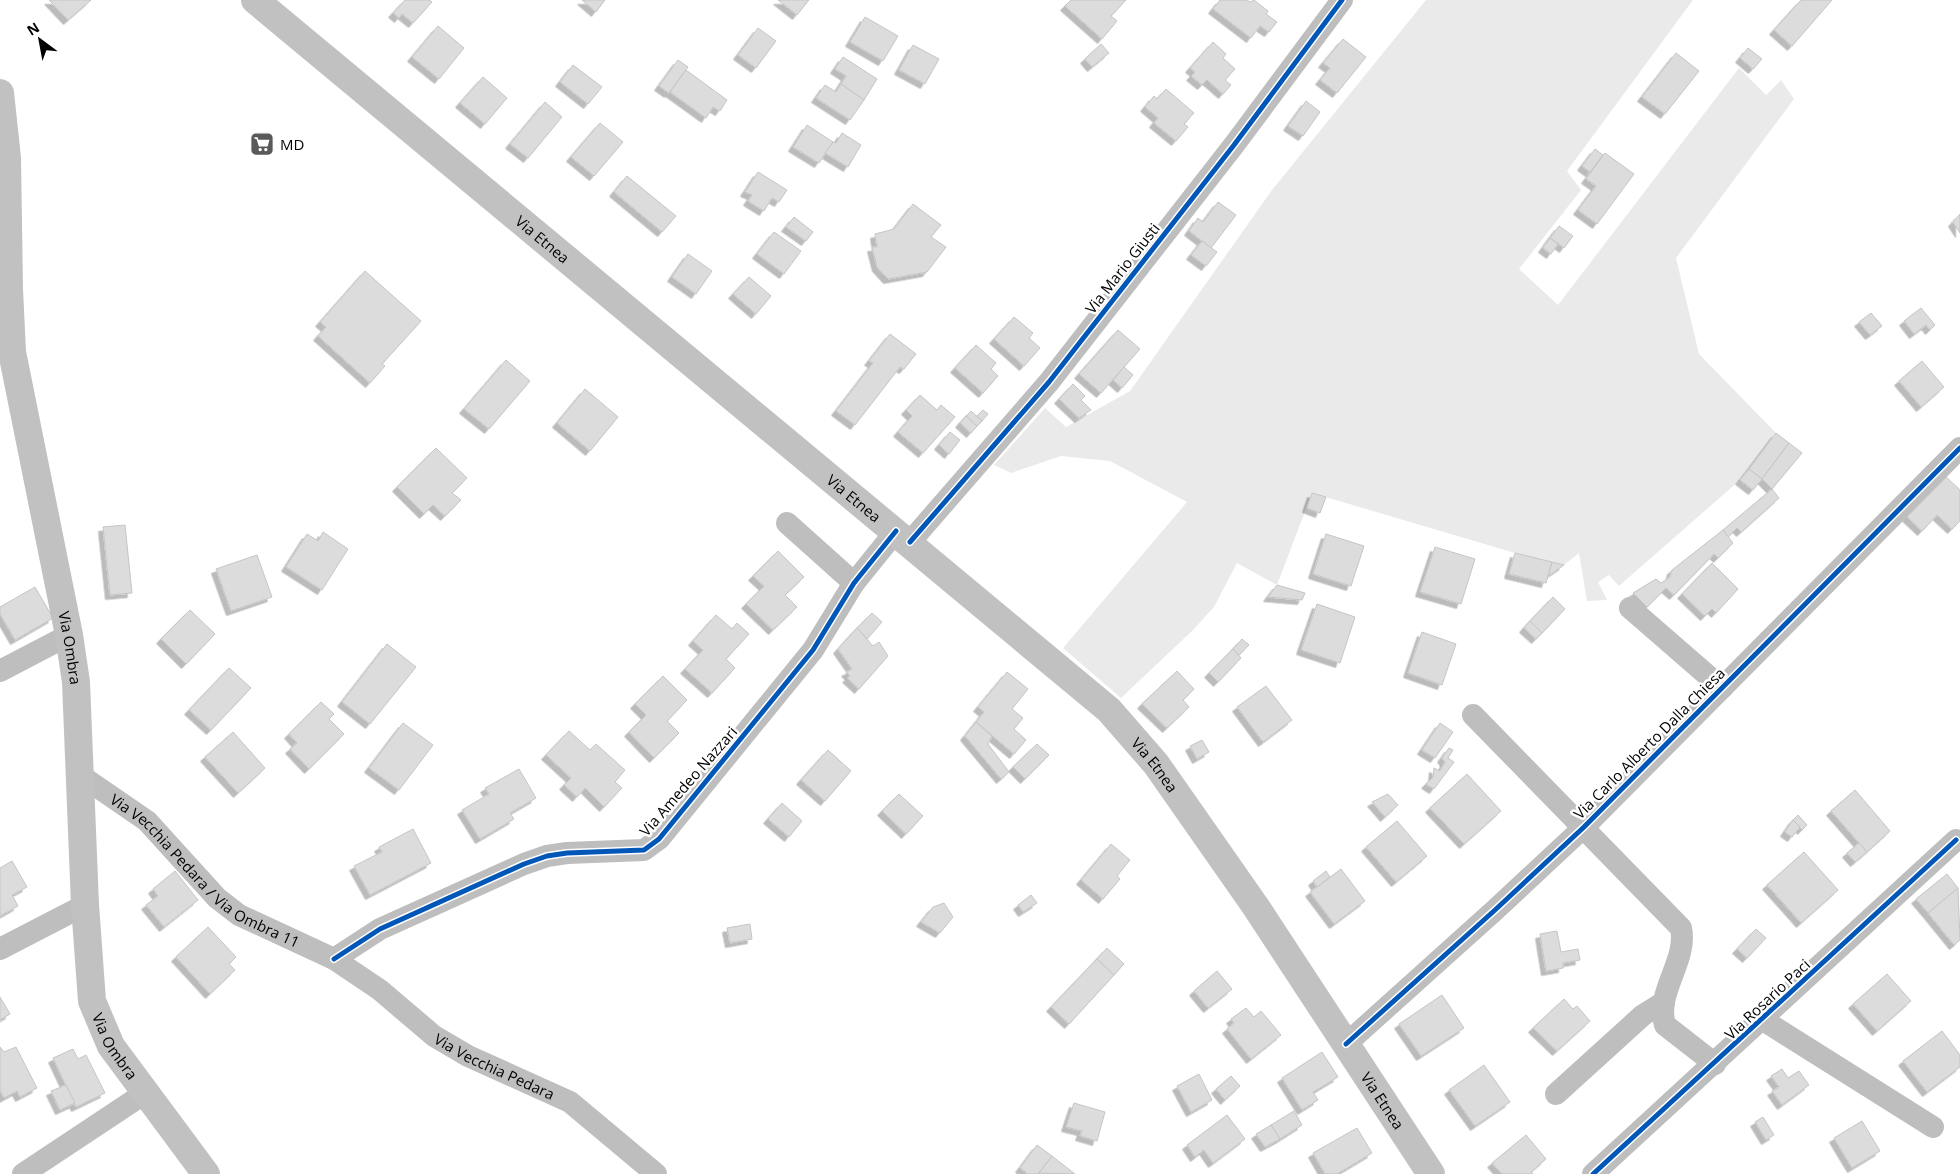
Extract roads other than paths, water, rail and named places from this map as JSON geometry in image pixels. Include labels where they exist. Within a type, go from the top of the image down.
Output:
[{"type":"main road","name":"Via Etnea","points":[[255,0],[1109,710],[1150,758],[1256,907],[1431,1174]]},
{"type":"main road","name":"Via Ombra","points":[[0,93],[8,158],[9,289],[12,352],[69,635],[76,682],[84,905],[92,1000],[111,1046],[206,1174]]},
{"type":"street","name":"Via Mario Giusti","points":[[903,537],[1049,382],[1234,145],[1342,0]]},
{"type":"street","name":"Via Carlo Alberto Dalla Chiesa","points":[[1346,1044],[1495,910],[1584,826],[1960,448]]},
{"type":"street","points":[[787,523],[854,583]]},
{"type":"street","name":"Via Amedeo Nazzari","points":[[334,959],[380,929],[524,864],[547,856],[567,853],[644,850],[659,839],[813,650],[854,583],[903,537]]},
{"type":"street","points":[[1630,608],[1722,688]]},
{"type":"street","points":[[0,671],[69,635]]},
{"type":"street","points":[[1473,715],[1584,826],[1681,928],[1684,940],[1664,1002],[1662,1016],[1665,1026],[1715,1064]]},
{"type":"street","name":"Via Vecchia Pedara / Via Ombra 11","points":[[80,775],[147,821],[216,898],[239,915],[334,959]]},
{"type":"street","name":"Via Rosario Paci","points":[[1593,1174],[1763,1020],[1956,840]]},
{"type":"street","points":[[0,949],[84,905]]},
{"type":"street","name":"Via Vecchia Pedara","points":[[334,959],[380,990],[434,1036],[468,1056],[570,1102],[656,1174]]},
{"type":"street","points":[[1556,1094],[1643,1015],[1664,1002]]},
{"type":"street","points":[[1763,1020],[1933,1128]]},
{"type":"street","points":[[23,1174],[145,1093]]},
{"type":"place","name":"MD","points":[[262,144]]}]
